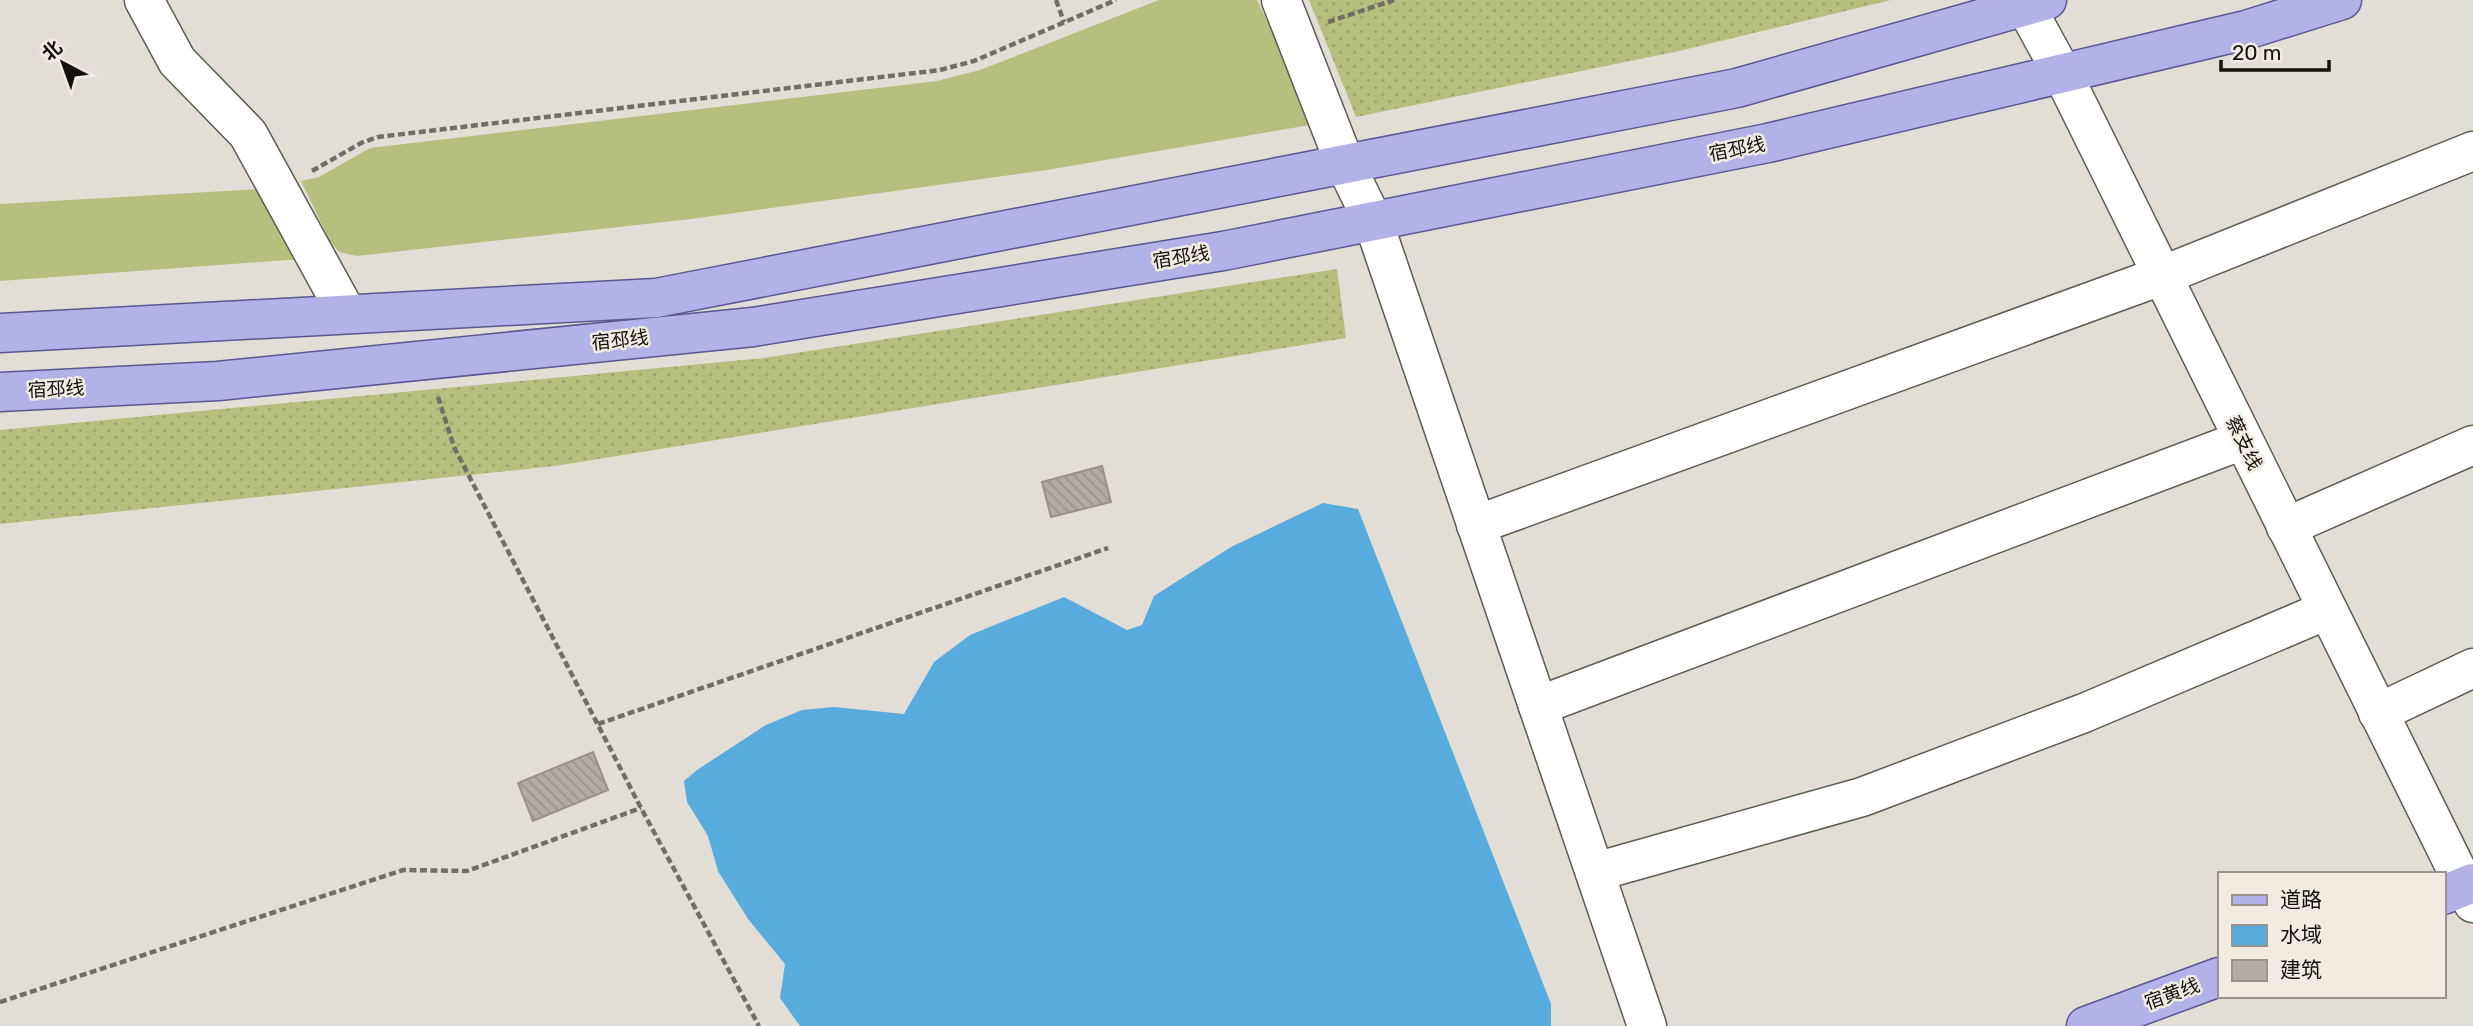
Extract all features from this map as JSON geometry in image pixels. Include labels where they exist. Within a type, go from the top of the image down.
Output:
[{"type":"main road","name":"宿邳线","points":[[0,392],[218,381],[753,327],[1223,251],[1768,143],[2246,30],[2342,0]]},
{"type":"main road","name":"宿邳线","points":[[0,333],[656,298],[1737,88],[2032,2]]},
{"type":"main road","name":"宿黄线","points":[[2086,1026],[2218,977]]},
{"type":"street","points":[[144,0],[177,61],[248,134],[347,314]]},
{"type":"street","name":"蔡支线","points":[[2032,2],[2062,74],[2378,713],[2463,892]]},
{"type":"street","points":[[1287,16],[1345,164],[1373,221],[1647,1026]]},
{"type":"street","points":[[1476,525],[2161,276],[2473,151]]},
{"type":"street","points":[[1538,706],[2243,440]]},
{"type":"street","points":[[2286,527],[2473,445]]},
{"type":"street","points":[[1595,872],[1862,797],[2084,713],[2327,610]]},
{"type":"street","points":[[2378,713],[2473,668]]},
{"type":"path","points":[[1056,0],[1064,22]]},
{"type":"path","points":[[274,182],[315,171],[360,143],[378,137],[940,70],[974,61],[1116,0]]},
{"type":"path","points":[[1287,16],[1394,0]]},
{"type":"path","points":[[426,360],[454,447],[641,808],[759,1026]]},
{"type":"path","points":[[598,724],[1108,548]]},
{"type":"path","points":[[0,1002],[402,870],[467,871],[641,808]]},
{"type":"green space","points":[[1159,0],[1257,0],[1316,124],[1047,170],[691,219],[357,256],[339,252],[330,241],[301,181],[319,177],[370,148],[937,81],[980,70]]},
{"type":"green space","points":[[1309,0],[1891,0],[1679,51],[1356,117]]},
{"type":"green space","points":[[259,189],[302,259],[0,281],[0,204]]},
{"type":"green space","points":[[1337,269],[1346,338],[555,466],[0,524],[0,430],[764,358]]},
{"type":"water","points":[[1323,503],[1358,509],[1551,1004],[1551,1026],[800,1026],[780,998],[785,964],[748,919],[718,871],[708,836],[687,802],[684,781],[766,725],[802,710],[834,707],[904,714],[934,662],[970,635],[1064,597],[1127,630],[1142,625],[1154,596],[1231,547]]},
{"type":"building","points":[[1102,466],[1111,502],[1051,517],[1042,482]]},
{"type":"building","points":[[593,752],[608,790],[533,821],[518,783]]}]
